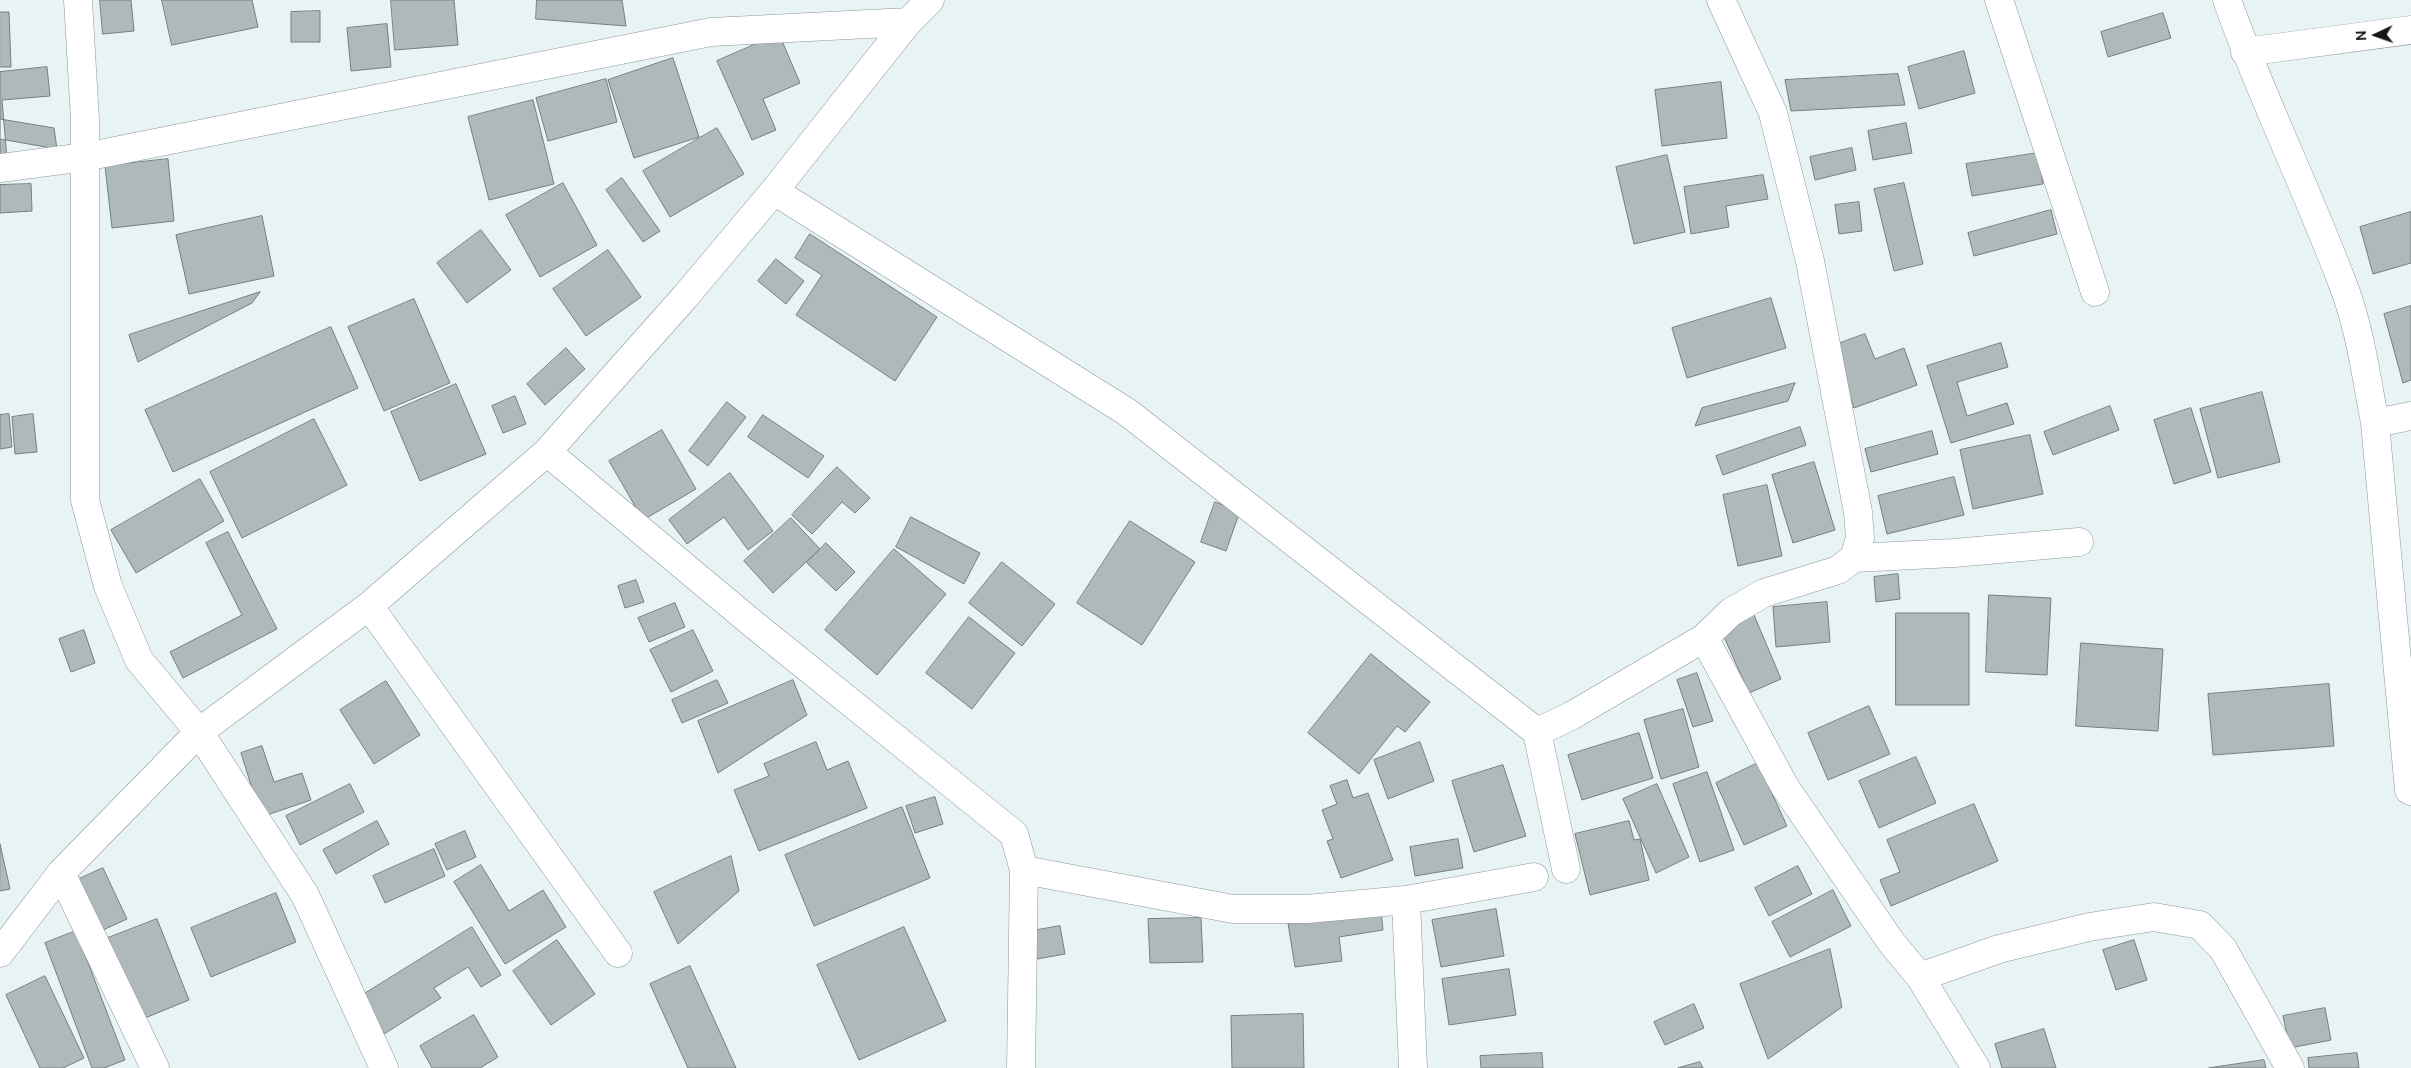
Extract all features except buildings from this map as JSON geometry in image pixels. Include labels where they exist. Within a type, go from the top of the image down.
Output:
[{"type":"street","points":[[78,0],[85,120],[85,500],[108,586],[139,660],[198,732],[305,895],[384,1068]]},
{"type":"street","points":[[0,953],[61,873],[198,732],[369,606],[547,452],[684,298],[774,191],[908,22],[930,0]]},
{"type":"street","points":[[1721,0],[1773,113],[1810,262],[1858,512],[1860,538],[1854,558]]},
{"type":"street","points":[[1999,0],[2095,292]]},
{"type":"street","points":[[2227,0],[2245,52],[2343,284],[2359,339],[2375,423],[2408,790],[2411,792]]},
{"type":"street","points":[[0,168],[85,157],[711,32],[908,22]]},
{"type":"street","points":[[2245,52],[2411,30]]},
{"type":"street","points":[[774,191],[1127,412],[1537,732],[1566,869]]},
{"type":"street","points":[[2375,423],[2411,416]]},
{"type":"street","points":[[547,452],[752,623],[1014,834],[1024,870],[1022,1068]]},
{"type":"street","points":[[1537,732],[1571,716],[1704,638],[1731,612],[1764,593],[1838,570],[1854,558],[1954,553],[2079,542]]},
{"type":"street","points":[[369,606],[618,953]]},
{"type":"street","points":[[1704,638],[1785,787],[1892,942],[1920,977],[1976,1068]]},
{"type":"street","points":[[1024,870],[1233,909],[1307,909],[1406,900],[1534,877]]},
{"type":"street","points":[[61,873],[155,1068]]},
{"type":"street","points":[[1406,900],[1414,1068]]},
{"type":"street","points":[[1920,977],[1999,949],[2089,927],[2154,917],[2200,925],[2224,949],[2290,1068]]}]
